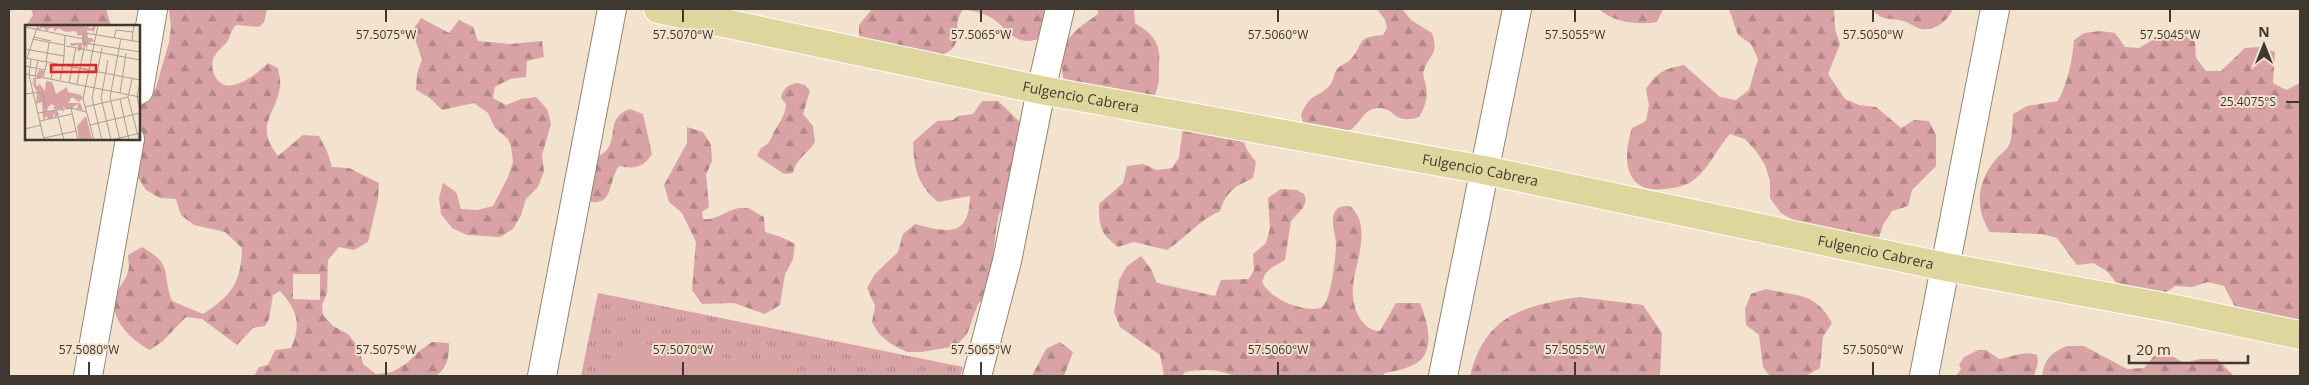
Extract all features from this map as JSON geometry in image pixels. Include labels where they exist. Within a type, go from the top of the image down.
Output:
[{"type":"main road","name":"Fulgencio Cabrera","points":[[658,9],[1041,90],[1484,170],[1946,267],[2170,308],[2300,335]]},
{"type":"street","points":[[140,84],[153,9]]},
{"type":"street","points":[[542,376],[612,9]]},
{"type":"street","points":[[977,376],[1007,260],[1041,90],[1060,9]]},
{"type":"street","points":[[1443,376],[1517,9]]},
{"type":"street","points":[[1924,376],[1995,9]]},
{"type":"street","points":[[88,376],[130,140]]},
{"type":"green space","points":[[31,9],[106,9],[111,25],[27,25],[33,15]]},
{"type":"green space","points":[[169,9],[267,9],[264,22],[259,27],[236,25],[234,27],[227,42],[213,59],[212,66],[215,76],[226,85],[234,85],[257,73],[268,63],[278,68],[280,87],[268,121],[267,136],[278,156],[303,135],[319,136],[327,151],[332,167],[349,168],[379,183],[378,199],[368,242],[354,250],[339,247],[328,260],[327,293],[322,305],[323,315],[333,326],[348,334],[359,348],[363,364],[376,374],[392,372],[407,363],[432,342],[449,343],[447,361],[443,369],[436,376],[254,376],[259,367],[268,365],[275,350],[291,348],[294,339],[297,324],[294,311],[280,291],[273,295],[269,319],[265,326],[253,328],[237,345],[202,319],[186,317],[163,341],[150,350],[130,336],[124,329],[116,315],[115,299],[129,269],[128,255],[142,247],[152,253],[163,264],[172,301],[203,314],[228,294],[240,270],[242,248],[225,232],[194,225],[181,215],[176,199],[160,198],[146,190],[137,176],[140,107],[156,88],[169,42],[171,27]],"holes":[[[293,274],[320,274],[320,300],[293,299]]]},
{"type":"green space","points":[[872,9],[1044,9],[1047,22],[1044,37],[1024,41],[1011,35],[986,15],[963,10],[958,19],[956,44],[946,53],[932,60],[859,41],[859,25]]},
{"type":"green space","points":[[1098,9],[1134,9],[1135,23],[1148,32],[1158,47],[1159,78],[1156,92],[1145,109],[1137,115],[1128,118],[1109,118],[1099,115],[1073,98],[1065,84],[1062,60],[1066,43],[1078,29],[1098,14]]},
{"type":"green space","points":[[1377,9],[1402,9],[1411,20],[1432,33],[1435,46],[1423,72],[1427,90],[1424,106],[1419,117],[1404,119],[1379,108],[1367,112],[1349,130],[1336,133],[1315,128],[1303,122],[1301,115],[1304,108],[1311,99],[1330,85],[1337,69],[1351,59],[1361,42],[1368,37],[1383,35],[1387,28],[1385,20]]},
{"type":"green space","points":[[1599,9],[1663,9],[1657,22],[1642,23],[1619,20]]},
{"type":"green space","points":[[1729,9],[1834,9],[1835,29],[1840,44],[1828,74],[1845,99],[1859,105],[1876,107],[1901,128],[1914,120],[1929,121],[1936,135],[1936,166],[1912,190],[1908,206],[1892,211],[1883,225],[1878,241],[1809,229],[1781,213],[1770,198],[1770,181],[1765,165],[1756,151],[1745,139],[1730,134],[1708,165],[1691,182],[1672,188],[1651,189],[1641,186],[1634,180],[1629,172],[1627,162],[1629,139],[1632,128],[1646,121],[1649,105],[1646,89],[1658,75],[1671,68],[1684,65],[1720,97],[1736,100],[1749,90],[1758,59],[1751,44],[1738,35]]},
{"type":"green space","points":[[1871,9],[1953,9],[1939,25],[1934,28],[1924,29],[1883,17]]},
{"type":"green space","points":[[421,18],[449,33],[459,20],[473,27],[478,41],[510,44],[542,41],[544,57],[527,61],[526,77],[510,79],[495,87],[493,98],[506,105],[521,99],[536,97],[547,109],[551,124],[542,155],[544,171],[538,187],[526,199],[521,215],[513,229],[500,237],[467,235],[452,228],[441,214],[439,198],[443,183],[456,192],[461,209],[477,210],[493,206],[508,177],[513,162],[508,139],[495,128],[488,113],[474,103],[442,110],[430,98],[416,90],[417,74],[422,59],[412,31]]},
{"type":"green space","points":[[2100,31],[2115,33],[2125,47],[2139,48],[2167,31],[2182,34],[2195,42],[2196,58],[2206,71],[2221,71],[2245,48],[2260,47],[2275,52],[2273,83],[2286,90],[2300,83],[2300,328],[2240,316],[2224,286],[2208,282],[2192,287],[2175,286],[2162,295],[2118,285],[2107,271],[2093,263],[2077,265],[2057,238],[2041,234],[1990,232],[1982,213],[1980,195],[1985,177],[1990,168],[2009,145],[2012,134],[2013,114],[2027,106],[2058,101],[2069,71],[2074,40],[2084,33]]},
{"type":"green space","points":[[797,83],[805,85],[810,91],[803,114],[813,126],[815,142],[799,160],[793,173],[784,174],[757,156],[761,148],[770,141],[784,115],[786,104],[781,98],[783,92],[789,86]]},
{"type":"green space","points":[[982,101],[998,101],[1021,123],[1008,200],[999,214],[989,292],[978,304],[967,334],[956,346],[922,352],[907,352],[891,344],[879,334],[872,322],[875,306],[867,288],[875,274],[898,252],[903,234],[915,224],[946,230],[960,226],[965,220],[969,210],[970,196],[938,202],[925,189],[918,175],[914,160],[913,142],[937,121],[953,120],[958,116],[973,114]]},
{"type":"green space","points":[[630,109],[643,114],[652,154],[642,165],[619,166],[606,197],[602,201],[586,201],[586,160],[600,155],[608,149],[617,118]]},
{"type":"green space","points":[[1183,126],[1241,135],[1247,150],[1256,162],[1253,178],[1232,190],[1225,199],[1220,211],[1205,219],[1167,250],[1134,242],[1118,247],[1107,238],[1102,229],[1099,218],[1099,204],[1123,183],[1127,166],[1143,164],[1157,170],[1172,168],[1179,158]]},
{"type":"green space","points":[[687,127],[703,132],[711,145],[712,161],[706,175],[709,207],[702,212],[703,219],[714,218],[735,209],[748,208],[764,217],[765,232],[795,244],[793,259],[785,274],[780,305],[765,314],[734,303],[702,304],[692,290],[696,242],[682,213],[669,202],[664,185],[687,143]]},
{"type":"green space","points":[[1281,189],[1297,190],[1304,194],[1306,200],[1303,208],[1291,221],[1285,260],[1265,274],[1262,282],[1268,291],[1281,300],[1299,307],[1316,309],[1322,307],[1328,296],[1334,268],[1336,244],[1333,223],[1334,214],[1339,208],[1350,206],[1357,214],[1362,234],[1353,287],[1355,308],[1358,315],[1367,327],[1380,331],[1396,303],[1420,303],[1428,335],[1426,352],[1422,359],[1412,366],[1385,373],[1382,376],[1234,376],[1222,372],[1204,370],[1185,372],[1182,376],[1164,376],[1160,355],[1120,327],[1114,312],[1119,280],[1127,266],[1141,256],[1151,269],[1157,283],[1215,296],[1221,280],[1249,279],[1254,270],[1253,254],[1266,243],[1270,228],[1268,198]]},
{"type":"green space","points":[[1766,289],[1812,300],[1826,313],[1832,323],[1823,337],[1820,368],[1806,376],[1770,376],[1763,367],[1759,335],[1746,325],[1745,309],[1751,294]]},
{"type":"green space","points":[[598,293],[963,367],[960,376],[581,376]]},
{"type":"green space","points":[[1579,297],[1643,305],[1662,333],[1660,376],[1470,376],[1485,339],[1509,317],[1540,305]]},
{"type":"green space","points":[[623,340],[826,376],[615,376]]},
{"type":"green space","points":[[1060,342],[1073,352],[1064,376],[1032,376],[1046,349]]},
{"type":"green space","points":[[2067,346],[2084,346],[2127,369],[2144,368],[2154,356],[2170,355],[2184,363],[2200,359],[2217,359],[2234,376],[2042,376],[2047,360],[2057,351]]},
{"type":"green space","points":[[1978,350],[1986,350],[1999,359],[2027,353],[2037,355],[2038,363],[2034,376],[1956,376],[1961,369],[1959,365],[1964,357]]}]
